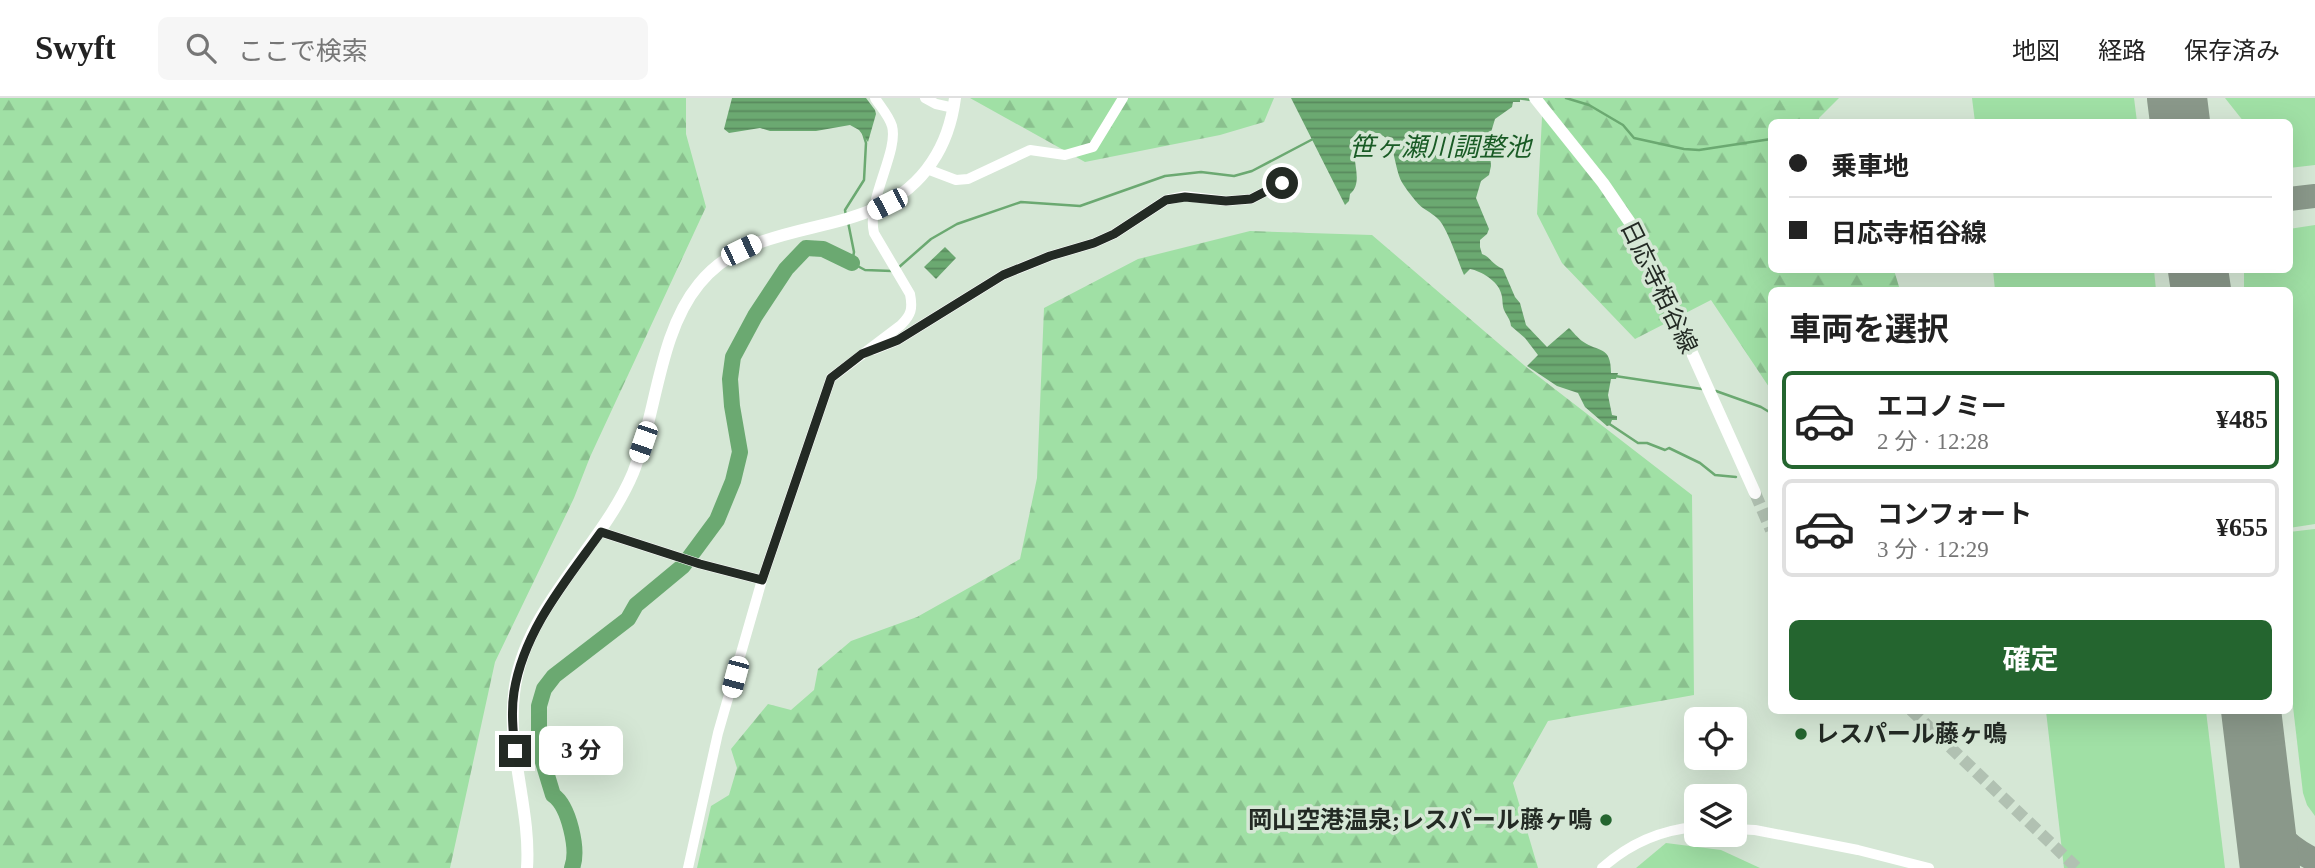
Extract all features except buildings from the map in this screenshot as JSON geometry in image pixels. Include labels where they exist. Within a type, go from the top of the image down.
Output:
[{"type":"main road","name":"日応寺栢谷線","points":[[1535,98],[1603,183],[1639,239],[1755,493]]},
{"type":"main road","points":[[527,868],[528,845],[512,723],[514,693],[522,659],[546,608],[601,532],[633,471],[667,352],[690,298],[699,283],[728,258],[755,243],[856,218],[887,204],[911,187],[927,169],[943,143],[954,103]]},
{"type":"street","points":[[688,868],[718,733],[762,580],[831,378],[901,325],[910,315],[910,294],[874,233],[872,225],[876,200],[894,136],[893,128],[874,98]]},
{"type":"street","points":[[925,98],[936,104],[954,103]]},
{"type":"street","points":[[927,169],[956,180],[968,178],[1030,150],[1065,155],[1093,146],[1123,98]]},
{"type":"street","points":[[862,354],[898,340],[1003,275],[1114,234],[1166,200],[1185,197],[1226,201],[1251,199],[1282,183]]},
{"type":"street","points":[[601,532],[700,564],[762,580]]},
{"type":"street","points":[[1602,868],[1629,847],[1652,836],[1684,828]]},
{"type":"street","points":[[1747,830],[1858,850],[1929,868]]},
{"type":"green space","points":[[0,98],[686,98],[686,134],[706,207],[590,457],[574,498],[495,662],[450,868],[0,868]]},
{"type":"green space","points":[[970,98],[1274,98],[1264,122],[1220,135],[1085,162]]},
{"type":"green space","points":[[1543,98],[1839,98],[1819,119],[1768,119],[1768,273],[1895,273],[1899,287],[1768,287],[1768,386],[1711,300],[1635,339],[1562,263],[1537,214]]},
{"type":"green space","points":[[1972,98],[2134,98],[2137,119],[1975,119]]},
{"type":"green space","points":[[2225,98],[2315,98],[2315,165],[2293,168],[2293,119],[2242,119]]},
{"type":"green space","points":[[2315,225],[2315,524],[2293,527],[2293,287],[2244,287],[2244,273],[2293,273],[2293,228]]},
{"type":"green space","points":[[1250,231],[1372,235],[1525,366],[1692,495],[1694,695],[1548,721],[1513,783],[1538,868],[697,868],[711,806],[729,795],[737,768],[731,749],[768,704],[791,710],[814,690],[818,669],[851,641],[917,617],[1020,559],[1037,478],[1044,308],[1138,259]]},
{"type":"green space","points":[[1993,273],[2154,273],[2156,287],[1995,287]]},
{"type":"green space","points":[[2315,529],[2315,816],[2303,793],[2293,707],[2293,532]]},
{"type":"green space","points":[[2046,714],[2206,714],[2225,868],[2064,868]]},
{"type":"green space","points":[[1666,843],[1721,850],[1760,868],[1636,868]]},
{"type":"water","points":[[732,98],[866,98],[876,114],[868,142],[859,130],[850,125],[816,131],[770,131],[760,128],[729,133],[724,129]]},
{"type":"water","name":"笹ヶ瀬川調整池","points":[[1291,98],[1520,98],[1520,102],[1513,102],[1512,107],[1495,119],[1489,139],[1491,166],[1489,175],[1481,181],[1476,198],[1489,229],[1480,240],[1482,254],[1503,269],[1520,303],[1526,325],[1547,347],[1569,328],[1582,341],[1606,354],[1611,373],[1618,373],[1616,379],[1611,379],[1608,395],[1612,415],[1617,416],[1617,420],[1612,420],[1607,426],[1585,407],[1578,393],[1557,386],[1527,366],[1538,355],[1511,326],[1499,289],[1489,277],[1479,272],[1470,269],[1464,275],[1440,221],[1418,204],[1403,184],[1387,139],[1373,132],[1366,133],[1357,141],[1354,155],[1357,180],[1345,205]]},
{"type":"water","points":[[945,247],[956,258],[936,279],[924,267]]},
{"type":"waterway","points":[[1516,98],[1531,100]]},
{"type":"waterway","points":[[1566,98],[1589,105],[1623,125],[1634,138],[1684,149],[1699,150],[1768,139]]},
{"type":"waterway","points":[[846,216],[845,210],[864,180],[866,143],[863,133]]},
{"type":"waterway","points":[[898,268],[931,239],[957,224],[1021,202],[1080,206],[1165,176],[1201,172],[1234,176],[1252,171],[1313,139]]},
{"type":"waterway","points":[[848,222],[854,252],[852,263],[865,270],[892,271]]},
{"type":"waterway","points":[[572,868],[574,851],[568,818],[553,795],[539,749],[539,706],[544,689],[554,676],[628,619],[636,605],[683,566],[717,520],[733,481],[740,452],[730,379],[733,357],[755,316],[786,269],[806,248],[823,249],[852,263]]},
{"type":"waterway","points":[[1615,376],[1702,389]]},
{"type":"waterway","points":[[1716,391],[1768,411]]},
{"type":"waterway","points":[[1608,423],[1638,443],[1647,443],[1665,450],[1669,448],[1700,463],[1715,475],[1736,477]]},
{"type":"taxiway","points":[[2293,199],[2315,196]]},
{"type":"taxiway","points":[[2201,273],[2201,287]]},
{"type":"taxiway","points":[[2264,816],[2286,841],[2315,860]]},
{"type":"runway","points":[[2177,98],[2180,119]]},
{"type":"runway","points":[[2198,273],[2201,287]]},
{"type":"runway","points":[[2251,714],[2270,868]]},
{"type":"tunnel","points":[[1755,493],[1768,523]]},
{"type":"tunnel","points":[[1915,714],[2077,868]]},
{"type":"place","name":"レスパール藤ヶ鳴","points":[[1801,734]]},
{"type":"place","name":"岡山空港温泉;レスパール藤ヶ鳴","points":[[1606,820]]},
{"type":"route","points":[[515,751],[512,723],[514,693],[522,659],[546,608],[601,532],[700,564],[762,580],[831,378],[854,360],[862,354],[898,340],[1003,275],[1114,234],[1166,200],[1185,197],[1226,201],[1251,199],[1282,183]]}]
